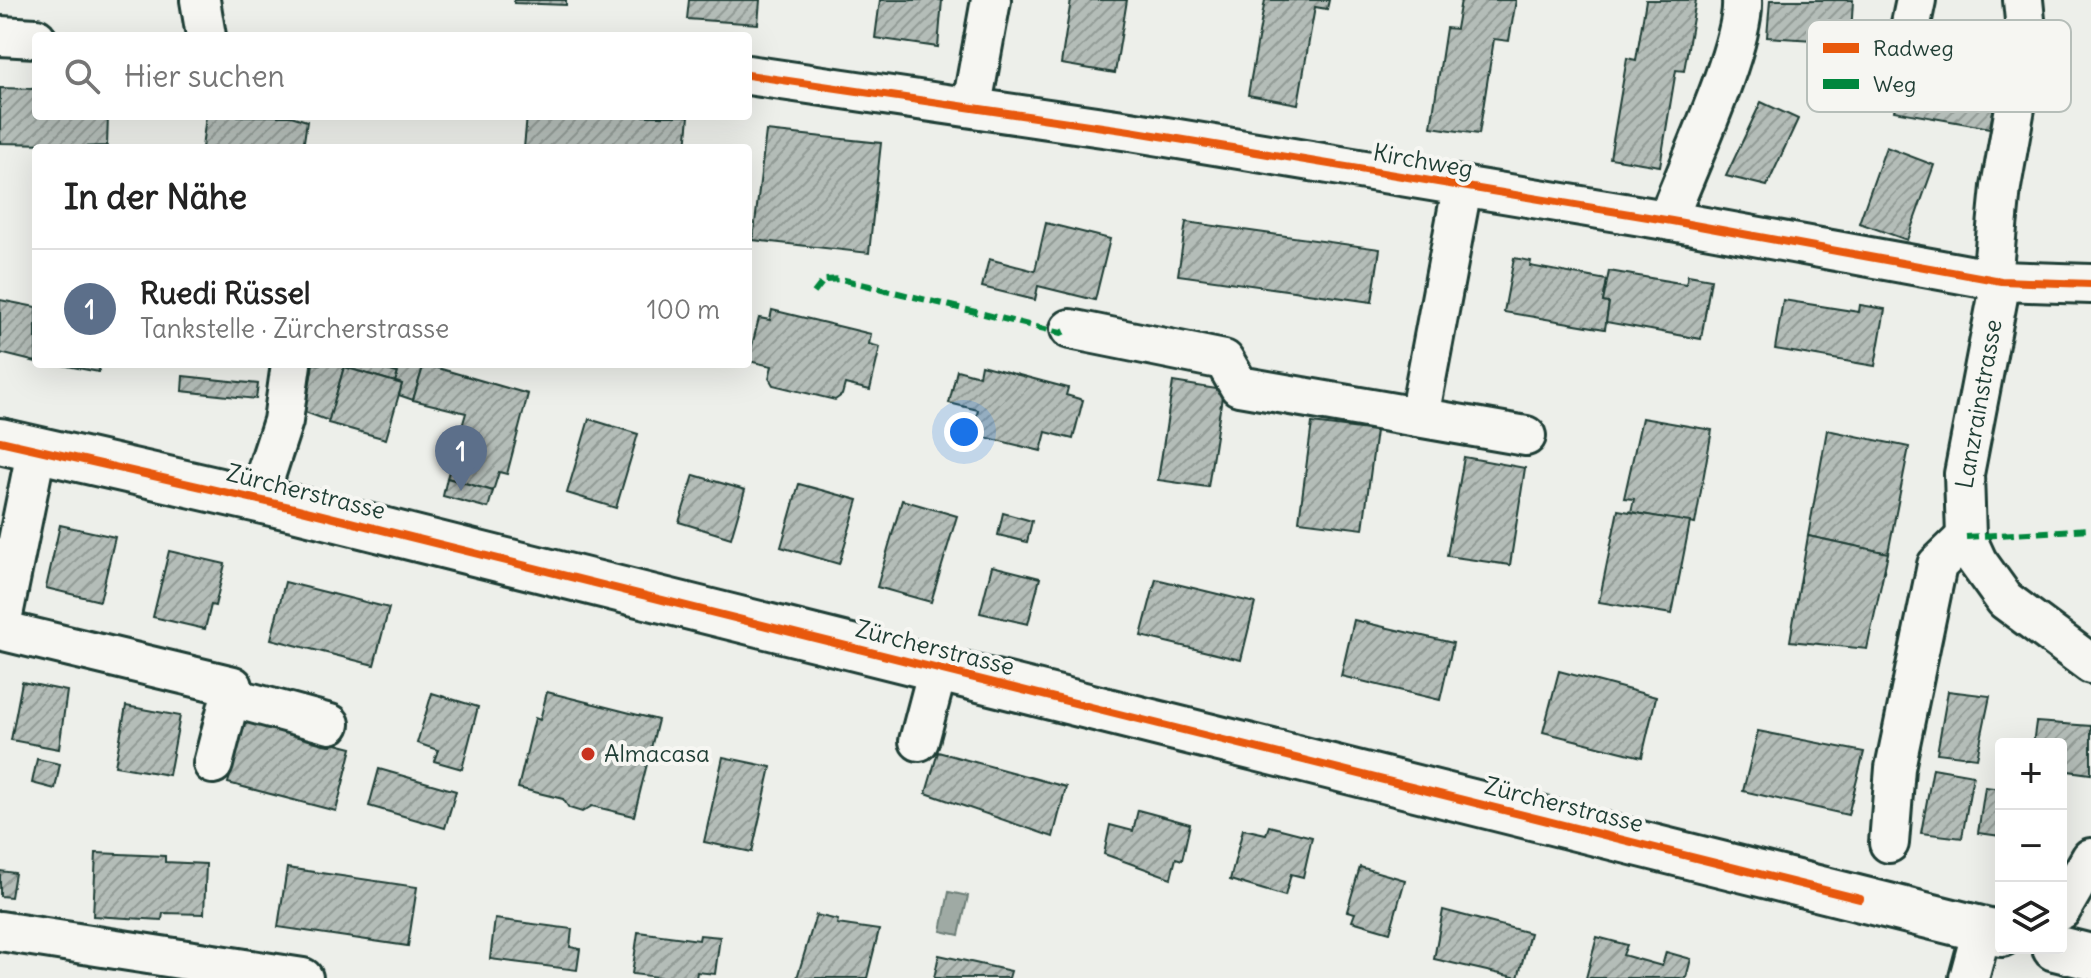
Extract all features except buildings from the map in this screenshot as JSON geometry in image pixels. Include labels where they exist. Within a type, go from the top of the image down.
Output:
[{"type":"main road","name":"Zürcherstrasse","points":[[18,444],[1992,932]]},
{"type":"main road","points":[[2067,951],[2091,957]]},
{"type":"street","points":[[200,0],[205,32]]},
{"type":"street","points":[[972,105],[991,0]]},
{"type":"street","points":[[1672,221],[1674,203],[1735,42],[1743,14],[1742,0]]},
{"type":"street","points":[[1912,20],[1916,0]]},
{"type":"street","name":"Lanzrainstrasse","points":[[2023,0],[2025,20]]},
{"type":"street","points":[[0,36],[32,38]]},
{"type":"street","name":"Kirchweg","points":[[752,76],[972,105],[1672,221],[1996,279],[2091,284]]},
{"type":"street","name":"Lanzrainstrasse","points":[[2014,112],[2001,187],[1996,279],[1964,474],[1966,537],[1977,561],[2005,600],[2091,664]]},
{"type":"street","points":[[1419,417],[1462,188]]},
{"type":"street","points":[[1070,329],[1224,360],[1239,386],[1526,436]]},
{"type":"street","points":[[257,501],[283,421],[290,368]]},
{"type":"street","name":"Zürcherstrasse","points":[[18,444],[0,630],[231,691],[330,724]]},
{"type":"street","points":[[1889,843],[1895,768],[1937,565],[1966,537]]},
{"type":"street","points":[[919,741],[938,669]]},
{"type":"street","points":[[213,764],[231,691]]},
{"type":"street","points":[[2067,900],[2091,858]]},
{"type":"street","points":[[0,931],[303,978]]},
{"type":"street","points":[[1969,978],[1992,932]]},
{"type":"shaded area","points":[[949,892],[968,896],[959,935],[941,931]]},
{"type":"marked path","points":[[814,293],[824,280],[841,279],[1061,333],[1070,329]]},
{"type":"marked path","points":[[1966,537],[2091,529]]},
{"type":"cycle path","points":[[752,76],[1130,131],[1672,221],[2001,281],[2091,284]]},
{"type":"cycle path","points":[[0,441],[294,508],[1860,899]]},
{"type":"place","name":"Ruedi Rüssel","points":[[461,491]]},
{"type":"place","name":"Almacasa","points":[[588,754]]}]
